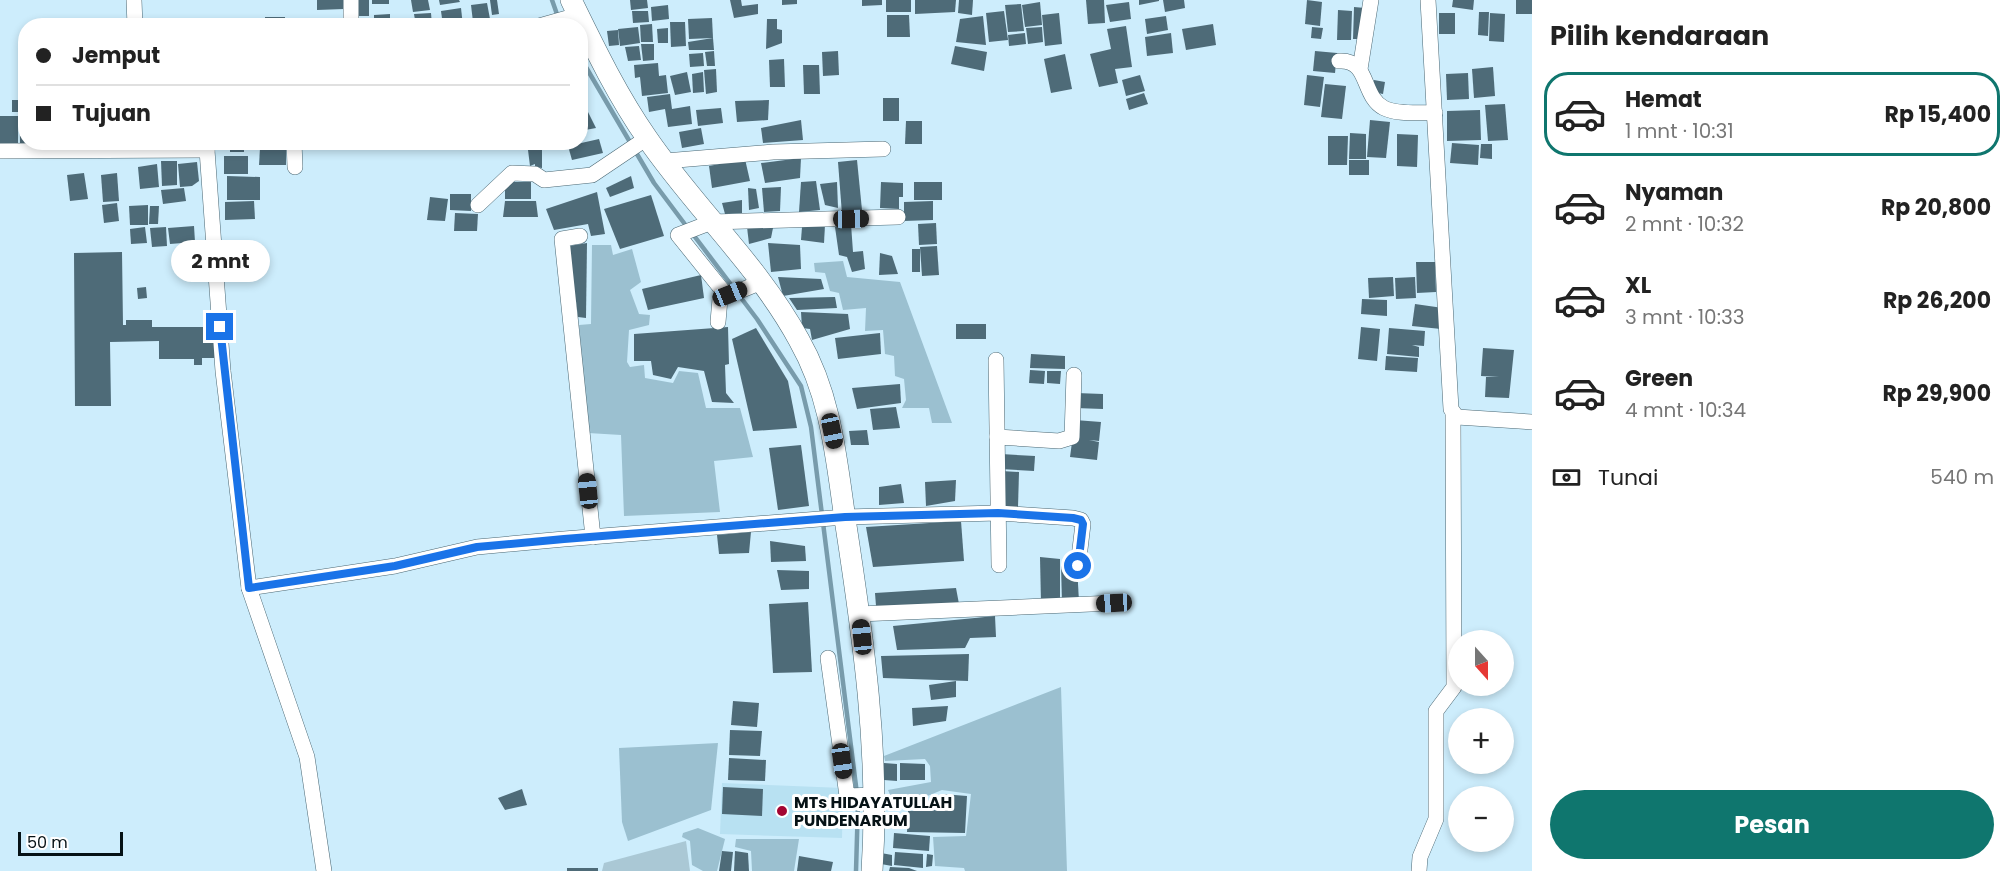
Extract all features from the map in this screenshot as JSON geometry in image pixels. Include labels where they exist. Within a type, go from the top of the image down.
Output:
[{"type":"main road","points":[[588,40],[643,141],[665,161],[697,228],[740,290],[789,321],[819,380],[836,447],[841,518],[860,614],[873,751],[864,796],[872,871]]},
{"type":"street","points":[[134,0],[135,18]]},
{"type":"street","points":[[351,0],[351,18]]},
{"type":"street","points":[[1360,69],[1371,0]]},
{"type":"street","points":[[1419,871],[1420,857],[1436,819],[1436,711],[1454,687],[1453,414],[1450,401],[1428,0]]},
{"type":"street","points":[[557,18],[572,11]]},
{"type":"street","points":[[1339,61],[1350,60],[1360,69],[1374,99],[1384,108],[1435,113]]},
{"type":"street","points":[[478,205],[512,173],[535,174],[544,180],[592,175],[643,141]]},
{"type":"street","points":[[665,161],[773,152],[883,149]]},
{"type":"street","points":[[0,151],[42,150]]},
{"type":"street","points":[[208,150],[223,371],[249,588],[307,757],[324,871]]},
{"type":"street","points":[[294,150],[295,167]]},
{"type":"street","points":[[718,322],[720,299],[740,290],[678,235],[697,228],[898,218]]},
{"type":"street","points":[[580,236],[562,239],[593,537]]},
{"type":"street","points":[[996,360],[999,565]]},
{"type":"street","points":[[997,438],[1059,441],[1072,437],[1074,375]]},
{"type":"street","points":[[1453,414],[1532,422]]},
{"type":"street","points":[[249,588],[395,566],[477,547],[800,519],[998,513],[1081,520],[1078,566]]},
{"type":"street","points":[[860,614],[1114,603]]},
{"type":"street","points":[[828,658],[847,796],[864,796]]},
{"type":"shaded area","points":[[592,245],[611,245],[613,255],[632,249],[641,282],[630,290],[639,314],[650,315],[649,325],[629,330],[627,362],[630,367],[644,365],[645,378],[673,383],[679,371],[698,373],[706,408],[740,408],[753,457],[714,461],[720,512],[624,516],[621,435],[588,433],[579,325],[591,324]]},
{"type":"shaded area","points":[[843,261],[847,277],[900,282],[952,423],[932,423],[929,408],[902,408],[906,400],[904,379],[895,376],[894,356],[885,354],[883,330],[865,331],[866,308],[843,310],[839,293],[830,291],[825,273],[815,272],[814,263]]},
{"type":"shaded area","points":[[1061,687],[1067,871],[965,871],[964,868],[935,866],[933,837],[966,836],[971,794],[942,790],[896,809],[888,790],[931,782],[930,766],[925,759],[885,761],[884,756]]},
{"type":"shaded area","points":[[718,743],[711,810],[628,841],[622,822],[619,748]]},
{"type":"shaded area","name":"MTs HIDAYATULLAH PUNDENARUM","points":[[722,783],[843,788],[842,838],[720,834]]},
{"type":"shaded area","points":[[698,828],[725,839],[717,871],[703,871],[692,865],[690,841],[682,837],[683,833]]},
{"type":"shaded area","points":[[736,839],[799,839],[794,871],[752,871],[751,851],[735,847]]},
{"type":"shaded area","points":[[686,841],[690,871],[602,871],[604,863]]},
{"type":"building","points":[[317,0],[344,0],[344,9],[317,10]]},
{"type":"building","points":[[356,0],[369,0],[369,16],[355,16]]},
{"type":"building","points":[[372,0],[389,0],[389,4],[372,4]]},
{"type":"building","points":[[411,0],[428,0],[430,10],[413,12]]},
{"type":"building","points":[[439,0],[459,0],[460,2],[440,5]]},
{"type":"building","points":[[490,0],[497,0],[499,14],[492,15]]},
{"type":"building","points":[[630,0],[647,0],[648,8],[631,10]]},
{"type":"building","points":[[730,0],[741,0],[742,6],[758,4],[758,14],[734,18]]},
{"type":"building","points":[[782,0],[797,0],[797,4],[782,5]]},
{"type":"building","points":[[862,0],[882,0],[882,5],[862,6]]},
{"type":"building","points":[[886,0],[911,0],[911,12],[886,12]]},
{"type":"building","points":[[915,0],[956,0],[955,12],[915,14]]},
{"type":"building","points":[[959,0],[973,0],[972,15],[958,13]]},
{"type":"building","points":[[1086,0],[1104,0],[1105,23],[1088,24]]},
{"type":"building","points":[[1139,0],[1159,0],[1159,1],[1139,5]]},
{"type":"building","points":[[1163,0],[1184,0],[1185,8],[1165,12]]},
{"type":"building","points":[[1307,0],[1322,2],[1320,26],[1305,24]]},
{"type":"building","points":[[1453,0],[1474,0],[1473,10],[1452,7]]},
{"type":"building","points":[[1516,0],[1532,0],[1532,14],[1516,14]]},
{"type":"building","points":[[1040,2],[1042,25],[1025,27],[1022,5]]},
{"type":"building","points":[[1129,2],[1131,19],[1110,22],[1106,5]]},
{"type":"building","points":[[487,3],[490,18],[473,18],[471,5]]},
{"type":"building","points":[[1021,4],[1024,31],[1008,32],[1005,5]]},
{"type":"building","points":[[668,5],[669,19],[652,21],[651,7]]},
{"type":"building","points":[[1354,7],[1365,8],[1364,39],[1353,39]]},
{"type":"building","points":[[461,8],[462,18],[442,18],[441,11]]},
{"type":"building","points":[[1338,10],[1352,11],[1351,40],[1337,40]]},
{"type":"building","points":[[632,11],[648,11],[649,22],[633,23]]},
{"type":"building","points":[[1004,11],[1008,40],[989,42],[986,13]]},
{"type":"building","points":[[1479,12],[1489,12],[1488,36],[1478,35]]},
{"type":"building","points":[[431,13],[431,18],[415,18],[414,14]]},
{"type":"building","points":[[1059,13],[1062,44],[1045,46],[1042,15]]},
{"type":"building","points":[[1439,13],[1455,13],[1455,34],[1439,34]]},
{"type":"building","points":[[1490,13],[1505,14],[1504,42],[1489,41]]},
{"type":"building","points":[[390,14],[390,18],[374,18],[374,15]]},
{"type":"building","points":[[887,15],[909,15],[910,37],[887,37]]},
{"type":"building","points":[[983,16],[986,45],[956,42],[960,19]]},
{"type":"building","points":[[1166,16],[1168,30],[1147,34],[1145,19]]},
{"type":"building","points":[[712,18],[713,38],[689,39],[688,19]]},
{"type":"building","points":[[767,19],[777,19],[777,29],[782,30],[782,43],[766,49]]},
{"type":"building","points":[[670,22],[685,22],[686,46],[671,47]]},
{"type":"building","points":[[652,24],[653,42],[641,42],[640,25]]},
{"type":"building","points":[[1213,24],[1216,45],[1186,50],[1182,29]]},
{"type":"building","points":[[1126,26],[1132,67],[1115,69],[1118,83],[1099,87],[1090,54],[1111,49],[1107,29]]},
{"type":"building","points":[[638,27],[640,43],[620,46],[618,29]]},
{"type":"building","points":[[1042,27],[1043,42],[1028,44],[1026,28]]},
{"type":"building","points":[[1312,27],[1323,28],[1321,39],[1311,38]]},
{"type":"building","points":[[668,28],[668,43],[658,43],[657,29]]},
{"type":"building","points":[[618,30],[619,45],[609,46],[607,31]]},
{"type":"building","points":[[1025,33],[1026,44],[1009,46],[1008,35]]},
{"type":"building","points":[[1171,33],[1173,53],[1147,56],[1145,37]]},
{"type":"building","points":[[713,38],[714,50],[689,50],[688,42]]},
{"type":"building","points":[[641,44],[654,44],[654,60],[643,61]]},
{"type":"building","points":[[639,46],[641,60],[628,61],[625,47]]},
{"type":"building","points":[[955,46],[987,52],[984,71],[951,64]]},
{"type":"building","points":[[714,51],[715,66],[707,66],[705,52]]},
{"type":"building","points":[[838,51],[839,75],[823,76],[822,52]]},
{"type":"building","points":[[1315,51],[1337,53],[1335,73],[1313,71]]},
{"type":"building","points":[[703,53],[704,66],[690,67],[689,54]]},
{"type":"building","points":[[1065,54],[1072,89],[1051,93],[1044,59]]},
{"type":"building","points":[[784,59],[785,87],[770,87],[769,60]]},
{"type":"building","points":[[658,63],[659,76],[666,75],[668,93],[642,96],[640,77],[635,78],[634,65]]},
{"type":"building","points":[[803,65],[819,65],[820,94],[804,94]]},
{"type":"building","points":[[1493,67],[1495,96],[1474,98],[1472,69]]},
{"type":"building","points":[[716,69],[717,92],[706,94],[704,70]]},
{"type":"building","points":[[687,72],[691,92],[675,95],[670,76]]},
{"type":"building","points":[[703,72],[704,92],[693,93],[692,74]]},
{"type":"building","points":[[1468,73],[1469,99],[1447,100],[1446,74]]},
{"type":"building","points":[[1140,75],[1145,91],[1126,96],[1122,80]]},
{"type":"building","points":[[1307,75],[1324,77],[1320,107],[1304,105]]},
{"type":"building","points":[[1374,80],[1385,82],[1383,94],[1372,92]]},
{"type":"building","points":[[1325,84],[1346,86],[1342,119],[1321,117]]},
{"type":"building","points":[[1144,93],[1148,104],[1129,110],[1126,99]]},
{"type":"building","points":[[670,94],[672,109],[690,106],[692,124],[668,127],[665,109],[649,112],[647,97]]},
{"type":"building","points":[[883,98],[899,98],[899,121],[883,121]]},
{"type":"building","points":[[12,100],[18,100],[18,112],[12,112]]},
{"type":"building","points":[[769,100],[768,120],[737,122],[735,101]]},
{"type":"building","points":[[1505,104],[1508,140],[1488,141],[1485,105]]},
{"type":"building","points":[[721,108],[723,123],[698,126],[696,110]]},
{"type":"building","points":[[1480,110],[1481,140],[1447,141],[1447,111]]},
{"type":"building","points":[[588,112],[596,128],[588,130]]},
{"type":"building","points":[[0,116],[18,116],[18,147],[0,147]]},
{"type":"building","points":[[801,120],[803,140],[763,143],[761,128]]},
{"type":"building","points":[[1370,120],[1390,122],[1386,158],[1367,157]]},
{"type":"building","points":[[906,121],[922,121],[922,144],[905,144]]},
{"type":"building","points":[[701,128],[704,144],[682,148],[679,132]]},
{"type":"building","points":[[1350,133],[1366,134],[1366,159],[1349,159]]},
{"type":"building","points":[[1397,134],[1418,135],[1417,167],[1397,166]]},
{"type":"building","points":[[1328,136],[1348,136],[1347,165],[1328,165]]},
{"type":"building","points":[[599,139],[603,153],[572,160],[569,150],[588,150],[588,141]]},
{"type":"building","points":[[1452,143],[1479,145],[1478,165],[1450,163]]},
{"type":"building","points":[[1481,144],[1492,144],[1492,159],[1480,158]]},
{"type":"building","points":[[230,150],[244,150],[244,152],[230,152]]},
{"type":"building","points":[[260,150],[286,150],[286,165],[259,165]]},
{"type":"building","points":[[528,150],[542,150],[542,168],[535,167],[535,164],[530,166]]},
{"type":"building","points":[[224,156],[248,156],[248,174],[224,174]]},
{"type":"building","points":[[801,158],[800,178],[765,183],[761,163]]},
{"type":"building","points":[[745,159],[750,181],[712,188],[709,166]]},
{"type":"building","points":[[857,160],[862,210],[842,214],[838,162]]},
{"type":"building","points":[[1349,160],[1369,160],[1369,175],[1349,175]]},
{"type":"building","points":[[161,161],[177,161],[177,185],[162,186]]},
{"type":"building","points":[[197,162],[199,181],[192,186],[180,187],[178,164]]},
{"type":"building","points":[[157,164],[159,187],[140,189],[138,167]]},
{"type":"building","points":[[84,173],[88,199],[70,201],[67,175]]},
{"type":"building","points":[[117,173],[119,201],[103,202],[101,175]]},
{"type":"building","points":[[227,176],[260,177],[260,200],[227,200]]},
{"type":"building","points":[[631,176],[634,188],[610,197],[606,188]]},
{"type":"building","points":[[816,181],[820,210],[799,212],[801,182]]},
{"type":"building","points":[[505,182],[531,182],[531,199],[505,199]]},
{"type":"building","points":[[837,182],[838,208],[825,205],[820,184]]},
{"type":"building","points":[[881,182],[903,183],[903,197],[899,197],[899,209],[880,208]]},
{"type":"building","points":[[914,182],[942,182],[942,200],[914,200]]},
{"type":"building","points":[[781,187],[780,211],[764,212],[762,188]]},
{"type":"building","points":[[184,188],[186,201],[163,204],[161,190]]},
{"type":"building","points":[[748,188],[756,189],[759,208],[749,210]]},
{"type":"building","points":[[597,192],[605,234],[591,236],[588,224],[554,230],[546,209]]},
{"type":"building","points":[[450,194],[471,194],[471,211],[450,210]]},
{"type":"building","points":[[651,195],[664,236],[620,249],[604,209]]},
{"type":"building","points":[[430,197],[448,199],[445,221],[427,220]]},
{"type":"building","points":[[742,200],[742,213],[725,214],[722,203]]},
{"type":"building","points":[[254,201],[255,219],[225,220],[225,202]]},
{"type":"building","points":[[505,201],[536,201],[538,217],[503,217]]},
{"type":"building","points":[[933,201],[933,220],[904,221],[904,202]]},
{"type":"building","points":[[117,203],[119,221],[104,223],[102,205]]},
{"type":"building","points":[[148,205],[148,225],[130,225],[129,206]]},
{"type":"building","points":[[150,206],[159,206],[158,224],[149,224]]},
{"type":"building","points":[[455,213],[478,214],[477,231],[454,231]]},
{"type":"building","points":[[936,223],[937,244],[919,245],[918,224]]},
{"type":"building","points":[[851,224],[853,252],[863,251],[865,269],[852,272],[847,257],[839,255],[835,227]]},
{"type":"building","points":[[825,225],[824,243],[801,240],[802,227]]},
{"type":"building","points":[[194,226],[195,242],[170,244],[168,228]]},
{"type":"building","points":[[145,227],[147,243],[131,244],[130,229]]},
{"type":"building","points":[[166,227],[167,246],[152,247],[150,228]]},
{"type":"building","points":[[747,227],[773,228],[771,238],[749,244]]},
{"type":"building","points":[[587,243],[586,318],[578,317],[569,246]]},
{"type":"building","points":[[768,243],[800,245],[801,269],[771,272]]},
{"type":"building","points":[[937,246],[939,275],[922,276],[920,247]]},
{"type":"building","points":[[207,248],[209,267],[183,269],[181,250]]},
{"type":"building","points":[[912,249],[920,249],[920,272],[912,272]]},
{"type":"building","points":[[122,252],[123,325],[126,325],[126,320],[152,320],[152,327],[216,327],[217,358],[202,358],[202,365],[194,365],[194,359],[159,359],[159,341],[110,342],[111,406],[75,406],[74,253]]},
{"type":"building","points":[[880,253],[892,256],[898,274],[879,275]]},
{"type":"building","points":[[1416,262],[1435,262],[1436,292],[1417,293]]},
{"type":"building","points":[[701,275],[704,298],[648,310],[642,289]]},
{"type":"building","points":[[778,277],[821,279],[824,289],[783,296]]},
{"type":"building","points":[[1393,277],[1394,296],[1369,298],[1368,278]]},
{"type":"building","points":[[1415,277],[1416,298],[1396,299],[1395,278]]},
{"type":"building","points":[[146,287],[147,298],[138,299],[137,288]]},
{"type":"building","points":[[835,297],[837,308],[797,310],[789,298]]},
{"type":"building","points":[[1362,299],[1387,300],[1387,316],[1361,314]]},
{"type":"building","points":[[1415,304],[1443,308],[1441,329],[1412,326]]},
{"type":"building","points":[[801,312],[848,314],[850,329],[812,340],[810,329],[802,328]]},
{"type":"building","points":[[956,324],[986,324],[986,339],[956,339]]},
{"type":"building","points":[[728,327],[729,364],[725,365],[726,393],[734,403],[712,402],[704,371],[678,367],[671,379],[653,375],[651,361],[634,361],[634,334]]},
{"type":"building","points":[[1361,327],[1380,329],[1377,361],[1358,359]]},
{"type":"building","points":[[756,328],[788,381],[797,428],[753,431],[732,339]]},
{"type":"building","points":[[1389,328],[1425,331],[1424,346],[1412,345],[1419,347],[1419,357],[1387,354]]},
{"type":"building","points":[[880,333],[881,354],[838,359],[835,338]]},
{"type":"building","points":[[1483,348],[1514,350],[1509,398],[1485,397],[1486,377],[1499,377],[1481,376]]},
{"type":"building","points":[[1031,354],[1065,356],[1065,369],[1030,368]]},
{"type":"building","points":[[1386,356],[1418,358],[1417,372],[1385,370]]},
{"type":"building","points":[[1030,370],[1045,371],[1044,384],[1029,383]]},
{"type":"building","points":[[1047,371],[1061,371],[1060,384],[1047,383]]},
{"type":"building","points":[[900,384],[901,403],[857,409],[852,388]]},
{"type":"building","points":[[1076,393],[1103,394],[1103,409],[1075,408]]},
{"type":"building","points":[[896,407],[900,428],[873,430],[870,409]]},
{"type":"building","points":[[1075,420],[1101,422],[1099,441],[1089,440],[1099,442],[1097,460],[1070,457]]},
{"type":"building","points":[[867,430],[869,445],[851,445],[849,431]]},
{"type":"building","points":[[801,445],[809,506],[778,510],[769,448]]},
{"type":"building","points":[[1001,454],[1035,456],[1034,471],[1000,469]]},
{"type":"building","points":[[1001,471],[1019,472],[1018,507],[1000,506]]},
{"type":"building","points":[[956,480],[955,501],[926,506],[925,482]]},
{"type":"building","points":[[901,484],[904,503],[879,505],[879,487]]},
{"type":"building","points":[[961,521],[964,561],[873,567],[866,527]]},
{"type":"building","points":[[751,532],[749,553],[719,554],[717,535]]},
{"type":"building","points":[[770,541],[805,546],[806,561],[771,562]]},
{"type":"building","points":[[1040,557],[1060,559],[1060,603],[1041,603]]},
{"type":"building","points":[[1061,565],[1077,565],[1079,602],[1062,603]]},
{"type":"building","points":[[777,570],[809,571],[809,589],[781,590]]},
{"type":"building","points":[[956,588],[959,604],[876,606],[875,593]]},
{"type":"building","points":[[808,602],[812,672],[773,673],[769,604]]},
{"type":"building","points":[[995,616],[996,637],[970,638],[965,648],[897,650],[893,626]]},
{"type":"building","points":[[969,654],[968,681],[883,678],[881,656]]},
{"type":"building","points":[[956,681],[956,697],[931,700],[929,685]]},
{"type":"building","points":[[733,701],[759,703],[757,727],[731,725]]},
{"type":"building","points":[[948,706],[946,721],[913,726],[912,708]]},
{"type":"building","points":[[730,730],[762,731],[760,756],[729,755]]},
{"type":"building","points":[[729,758],[766,760],[765,781],[728,780]]},
{"type":"building","points":[[884,763],[897,764],[897,781],[884,780]]},
{"type":"building","points":[[900,763],[925,764],[925,780],[900,780]]},
{"type":"building","points":[[723,787],[763,789],[762,816],[722,814]]},
{"type":"building","points":[[522,789],[527,805],[505,810],[498,798]]},
{"type":"building","points":[[942,794],[967,796],[965,833],[907,832],[908,811],[939,810]]},
{"type":"building","points":[[894,833],[930,836],[929,851],[893,848]]},
{"type":"building","points":[[722,851],[733,852],[731,871],[719,871]]},
{"type":"building","points":[[735,851],[748,853],[749,871],[734,871]]},
{"type":"building","points":[[895,852],[923,854],[923,868],[894,865]]},
{"type":"building","points":[[881,853],[892,855],[892,866],[881,864]]},
{"type":"building","points":[[927,854],[933,855],[932,866],[926,867]]},
{"type":"building","points":[[799,856],[833,862],[831,871],[797,871]]},
{"type":"building","points":[[890,867],[909,868],[917,871],[889,871]]},
{"type":"building","points":[[567,868],[598,868],[598,871],[567,871]]},
{"type":"waterway","points":[[552,0],[558,17]]},
{"type":"waterway","points":[[588,71],[654,183],[687,227]]},
{"type":"waterway","points":[[692,233],[757,319],[801,386],[811,427],[858,802],[856,871]]},
{"type":"place","name":"MTs HIDAYATULLAH PUNDENARUM","points":[[782,811]]},
{"type":"route","points":[[220,327],[223,371],[249,588],[395,566],[477,547],[845,517],[998,513],[1073,518],[1081,520],[1083,524],[1078,566]]}]
